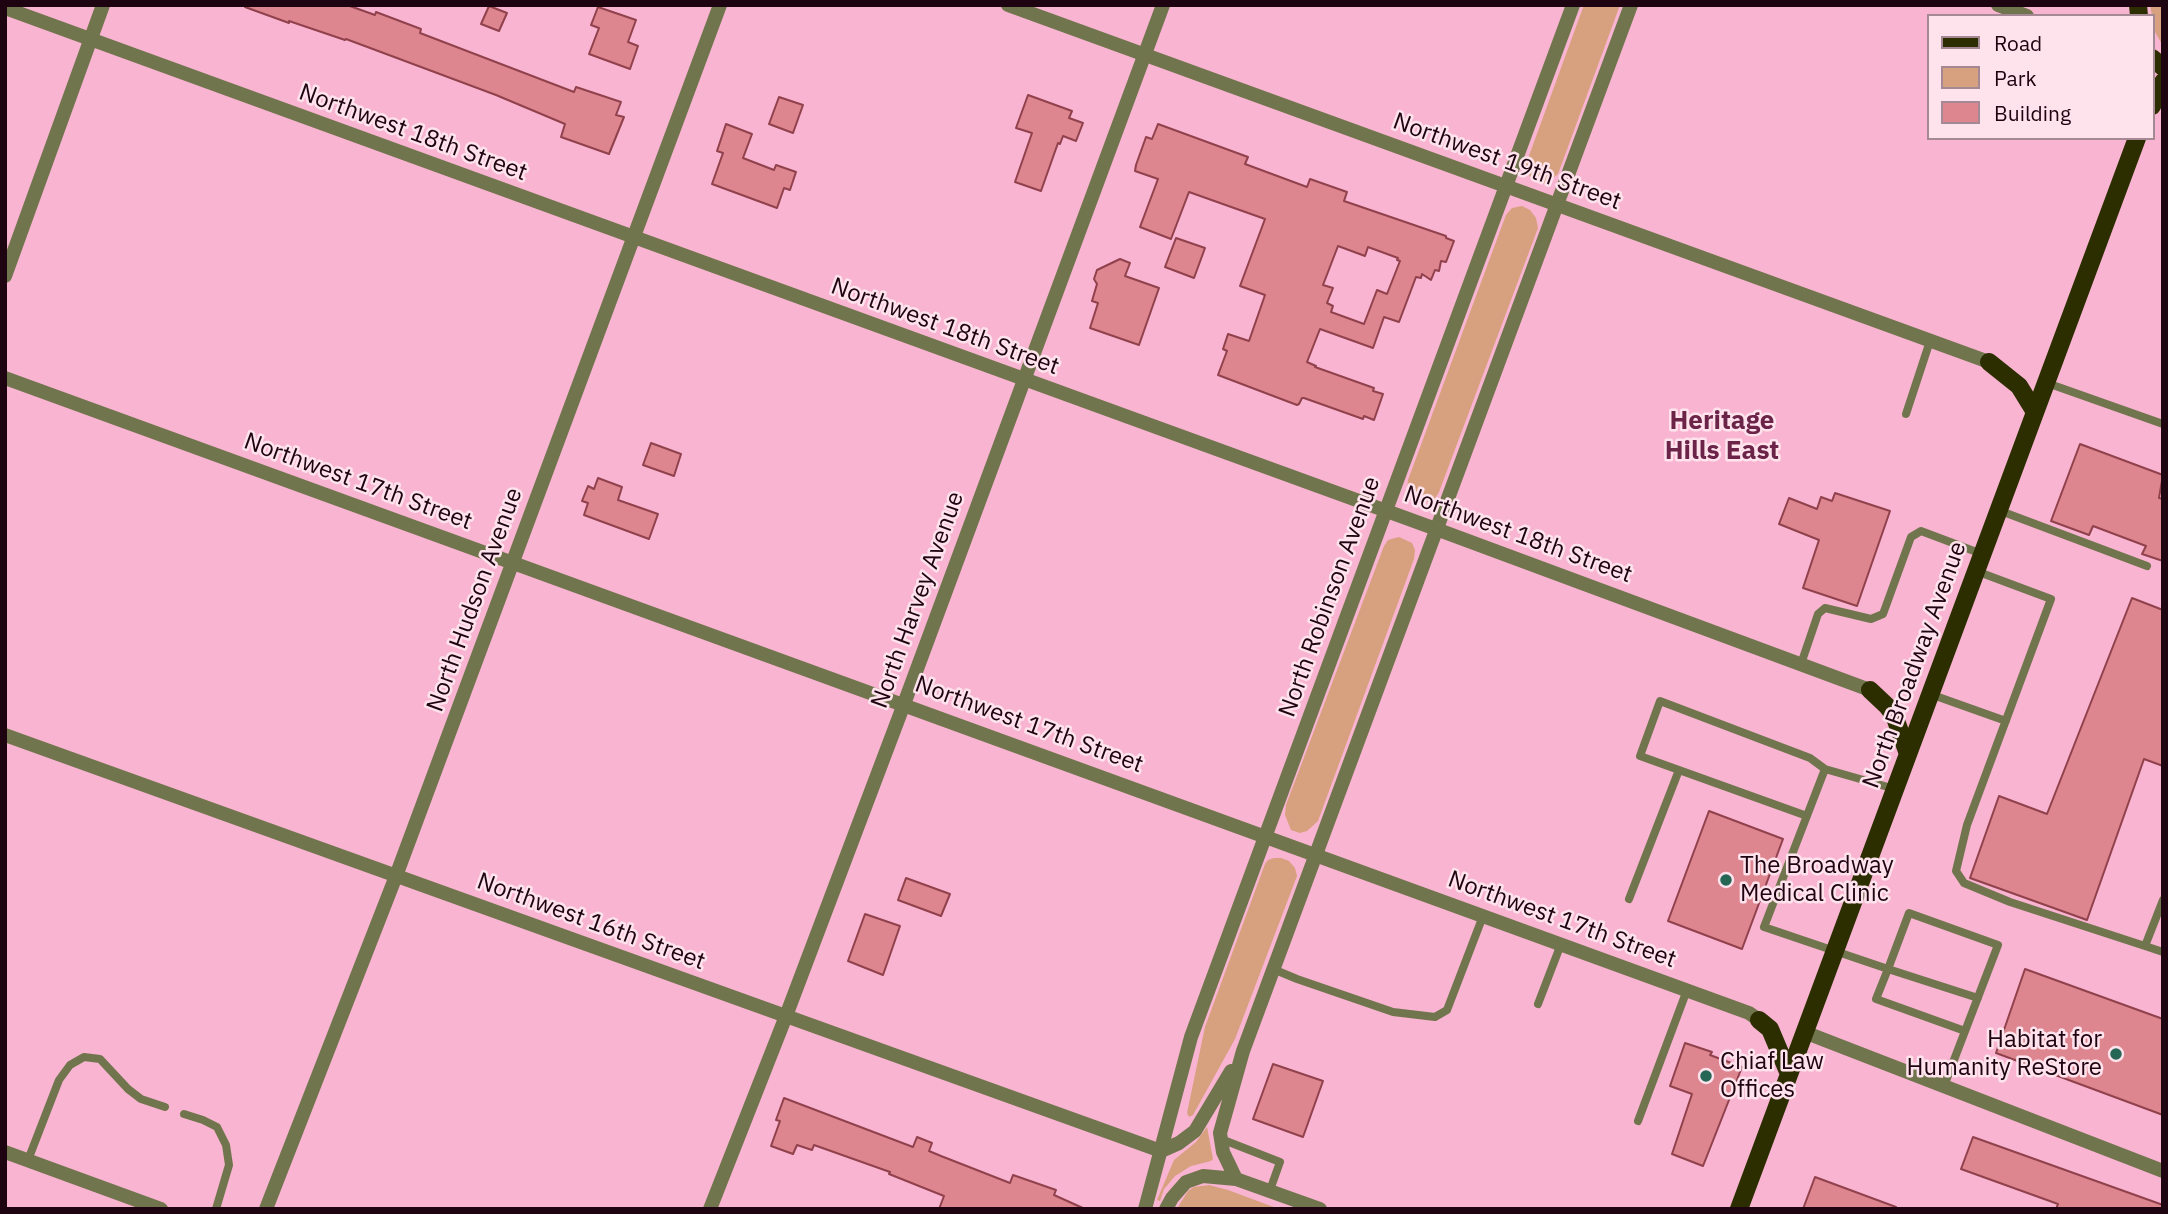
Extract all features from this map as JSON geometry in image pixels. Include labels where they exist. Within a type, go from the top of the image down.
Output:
[{"type":"main road","points":[[2154,102],[2163,82]]},
{"type":"main road","name":"North Broadway Avenue","points":[[1739,1209],[2136,140]]},
{"type":"main road","points":[[1989,362],[2019,386],[2035,412]]},
{"type":"main road","points":[[1870,690],[1894,715],[1908,754]]},
{"type":"main road","points":[[1759,1020],[1770,1029],[1776,1039],[1789,1073]]},
{"type":"street","points":[[5,276],[103,5]]},
{"type":"street","name":"North Hudson Avenue","points":[[266,1209],[396,876],[720,5]]},
{"type":"street","name":"Northwest 19th Street","points":[[1008,5],[1989,362]]},
{"type":"street","name":"North Harvey Avenue","points":[[710,1209],[904,704],[1163,5]]},
{"type":"street","name":"North Robinson Avenue","points":[[1145,1209],[1191,1037],[1573,5]]},
{"type":"street","points":[[1236,1178],[1223,1152],[1220,1133],[1243,1051],[1631,5]]},
{"type":"street","points":[[1998,5],[2022,14]]},
{"type":"street","name":"Northwest 18th Street","points":[[5,8],[1436,529],[1870,690]]},
{"type":"street","name":"Northwest 17th Street","points":[[5,378],[1562,944],[1749,1013],[1759,1020]]},
{"type":"street","name":"Northwest 16th Street","points":[[5,735],[1161,1151]]},
{"type":"street","points":[[1804,1032],[2163,1171]]},
{"type":"street","points":[[1161,1151],[1180,1143],[1195,1131],[1243,1051]]},
{"type":"street","points":[[5,1152],[161,1209]]},
{"type":"street","points":[[1166,1209],[1179,1189],[1194,1178],[1218,1176],[1236,1178],[1270,1190],[1286,1203],[1320,1209]]},
{"type":"lane","points":[[1906,414],[1930,341]]},
{"type":"lane","points":[[2046,382],[2163,424]]},
{"type":"lane","points":[[1998,510],[2147,566]]},
{"type":"lane","points":[[1801,664],[1818,614],[1825,608],[1871,619],[1883,614],[1912,537],[1921,531],[1982,554]]},
{"type":"lane","points":[[1976,571],[2051,599],[1968,825],[1956,871],[1964,883],[2010,902],[2163,952]]},
{"type":"lane","points":[[1930,694],[2006,721]]},
{"type":"lane","points":[[1807,816],[1640,756],[1660,701],[1810,758],[1825,769],[1895,789]]},
{"type":"lane","points":[[1825,769],[1764,927],[1978,998]]},
{"type":"lane","points":[[1629,899],[1679,770]]},
{"type":"lane","points":[[2145,946],[2163,900]]},
{"type":"lane","points":[[1944,1086],[1998,946],[1909,913],[1876,999],[1965,1031]]},
{"type":"lane","points":[[1272,969],[1393,1012],[1435,1017],[1447,1010],[1483,916]]},
{"type":"lane","points":[[1538,1004],[1562,944]]},
{"type":"lane","points":[[1638,1121],[1687,990]]},
{"type":"lane","points":[[28,1160],[59,1080],[70,1065],[84,1057],[100,1059],[141,1099],[165,1107]]},
{"type":"lane","points":[[184,1114],[217,1127],[226,1145],[229,1165],[216,1209]]},
{"type":"lane","points":[[1221,1139],[1280,1162],[1270,1190]]},
{"type":"green space","points":[[1584,5],[1620,5],[1558,174],[1547,183],[1541,184],[1532,180],[1526,170],[1526,164]]},
{"type":"green space","points":[[2150,5],[2163,5],[2163,46],[2155,32],[2154,14],[2152,14]]},
{"type":"green space","points":[[1522,206],[1530,210],[1536,218],[1538,228],[1439,492],[1434,500],[1420,503],[1411,500],[1407,493],[1408,480],[1506,215],[1512,208]]},
{"type":"green space","points":[[1399,537],[1412,543],[1415,550],[1414,559],[1318,821],[1307,831],[1300,833],[1291,830],[1285,815],[1286,805],[1384,546],[1388,540]]},
{"type":"green space","points":[[1274,858],[1289,861],[1297,876],[1235,1039],[1193,1115],[1189,1117],[1187,1113],[1205,1027],[1265,864]]},
{"type":"green space","points":[[1207,1127],[1213,1159],[1191,1166],[1175,1176],[1164,1189],[1160,1201],[1157,1200],[1174,1160],[1196,1142]]},
{"type":"green space","points":[[1209,1185],[1279,1209],[1178,1207],[1188,1191],[1194,1187]]},
{"type":"building","points":[[245,5],[347,5],[375,15],[376,12],[421,29],[420,33],[574,92],[576,87],[621,102],[616,115],[624,117],[609,154],[561,137],[565,124],[496,95]]},
{"type":"building","points":[[489,6],[507,13],[499,31],[481,24]]},
{"type":"building","points":[[598,7],[636,20],[628,42],[638,46],[630,69],[589,54],[599,28],[591,25]]},
{"type":"building","points":[[1028,95],[1072,111],[1069,118],[1083,123],[1076,141],[1063,136],[1060,144],[1058,143],[1041,191],[1015,182],[1032,133],[1016,128]]},
{"type":"building","points":[[779,97],[803,105],[793,133],[769,124]]},
{"type":"building","points":[[726,124],[752,134],[743,158],[774,170],[776,165],[796,172],[790,190],[784,188],[777,208],[712,184],[723,153],[717,151]]},
{"type":"building","points":[[1158,124],[1248,157],[1245,164],[1307,187],[1310,179],[1347,192],[1344,201],[1454,241],[1446,262],[1441,261],[1439,271],[1435,270],[1431,280],[1422,274],[1421,278],[1416,277],[1399,322],[1384,317],[1373,348],[1320,329],[1307,362],[1383,394],[1374,420],[1364,416],[1363,419],[1304,398],[1297,405],[1218,375],[1227,351],[1223,349],[1228,334],[1249,341],[1265,295],[1240,286],[1265,219],[1189,192],[1171,239],[1140,227],[1158,179],[1135,171],[1146,137],[1152,139]],"holes":[[[1338,246],[1365,256],[1368,247],[1400,261],[1387,294],[1377,290],[1364,324],[1331,312],[1333,306],[1327,303],[1333,288],[1323,285]]]},
{"type":"building","points":[[1176,238],[1205,248],[1194,278],[1165,267]]},
{"type":"building","points":[[1120,259],[1130,263],[1125,276],[1159,288],[1139,345],[1090,328],[1098,303],[1092,301],[1097,284],[1094,279],[1097,270]]},
{"type":"building","points":[[651,443],[681,454],[674,476],[643,465]]},
{"type":"building","points":[[2080,444],[2163,475],[2159,498],[2163,499],[2163,561],[2142,554],[2146,546],[2093,526],[2089,535],[2051,521]]},
{"type":"building","points":[[598,478],[622,487],[618,500],[658,514],[649,539],[584,515],[588,503],[582,501],[588,486],[594,489]]},
{"type":"building","points":[[1835,493],[1890,511],[1857,606],[1803,588],[1819,540],[1779,524],[1789,498],[1817,509],[1821,497],[1832,501]]},
{"type":"building","points":[[2132,598],[2163,610],[2163,766],[2144,759],[2087,920],[1970,878],[1999,796],[2047,814]]},
{"type":"building","name":"The Broadway Medical Clinic","points":[[1709,811],[1783,839],[1742,949],[1668,921]]},
{"type":"building","points":[[906,878],[950,894],[941,916],[898,900]]},
{"type":"building","points":[[865,914],[900,926],[883,975],[848,961]]},
{"type":"building","points":[[2025,969],[2163,1019],[2163,1115],[1996,1053]]},
{"type":"building","name":"Chiaf Law Offices","points":[[1685,1043],[1712,1052],[1710,1055],[1742,1067],[1703,1166],[1672,1154],[1692,1094],[1670,1086]]},
{"type":"building","points":[[1273,1064],[1323,1081],[1303,1137],[1253,1119]]},
{"type":"building","points":[[784,1098],[913,1147],[917,1137],[932,1143],[929,1151],[1010,1183],[1013,1175],[1056,1190],[1054,1195],[1085,1209],[939,1209],[944,1196],[889,1174],[890,1172],[814,1145],[812,1150],[797,1145],[793,1154],[771,1146],[780,1121],[776,1120]]},
{"type":"building","points":[[1973,1137],[2163,1205],[2163,1209],[2056,1209],[2058,1204],[1961,1169]]},
{"type":"building","points":[[1815,1177],[1896,1207],[1803,1209]]},
{"type":"place","name":"The Broadway Medical Clinic","points":[[1726,880]]},
{"type":"place","name":"Habitat for Humanity ReStore","points":[[2116,1054]]},
{"type":"place","name":"Chiaf Law Offices","points":[[1706,1076]]},
{"type":"district","name":"Heritage Hills East","points":[[1722,436]]}]
